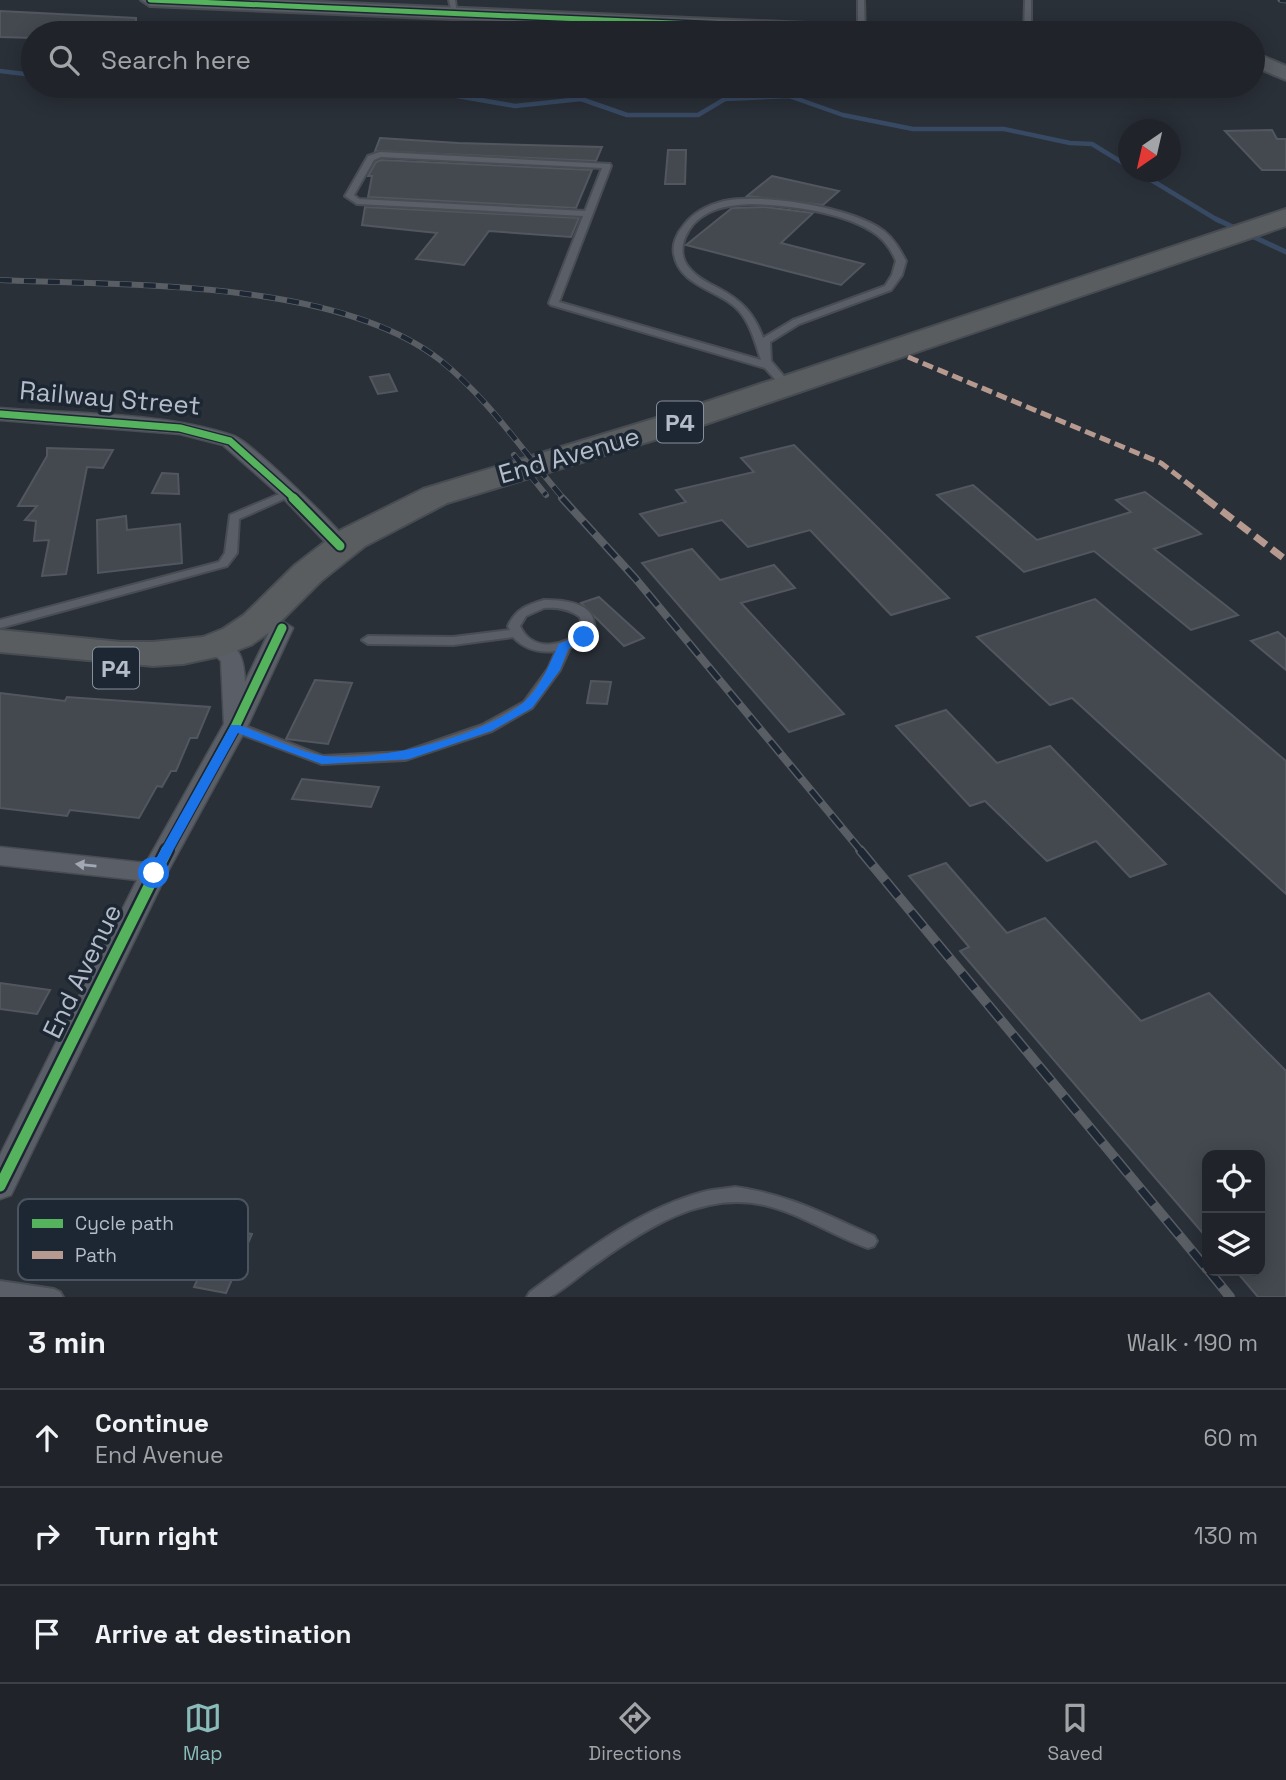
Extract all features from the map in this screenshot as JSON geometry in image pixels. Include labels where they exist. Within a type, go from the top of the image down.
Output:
[{"type":"highway","name":"End Avenue","points":[[224,652],[262,621],[306,574],[340,546],[398,511],[435,496],[629,439],[777,376],[1177,254],[1275,221]]},
{"type":"highway","name":"End Avenue","points":[[224,652],[259,646],[282,628],[331,572],[371,540],[437,507],[673,438],[780,402],[1153,267],[1177,254]]},
{"type":"highway","name":"P4","points":[[0,640],[145,652],[224,652]]},
{"type":"highway","name":"P4","points":[[0,660],[144,670],[187,668],[224,652]]},
{"type":"street","points":[[150,0],[453,7],[682,21]]},
{"type":"street","points":[[1265,64],[1286,74]]},
{"type":"street","name":"Railway Street","points":[[0,414],[180,428],[215,435],[242,448],[340,546]]},
{"type":"street","name":"End Avenue","points":[[0,1186],[154,873],[235,727],[282,628]]},
{"type":"street","points":[[224,652],[235,727]]},
{"type":"street","points":[[0,856],[154,873]]},
{"type":"lane","points":[[861,0],[862,21]]},
{"type":"lane","points":[[1028,0],[1028,21]]},
{"type":"lane","points":[[589,214],[357,201],[349,196],[371,158],[380,154],[607,166],[589,214],[554,303],[777,376]]},
{"type":"lane","points":[[762,350],[765,341],[796,322],[888,288],[897,275],[901,261],[893,245],[875,230],[841,217],[782,203],[730,201],[695,215],[678,240],[679,258],[693,278],[721,291],[743,308],[762,350],[777,376]]},
{"type":"lane","points":[[0,624],[223,564],[231,553],[234,517],[289,493]]},
{"type":"lane","points":[[544,604],[568,605],[586,615],[589,630],[575,643],[564,647],[529,644],[516,633],[514,626],[523,612],[544,604]]},
{"type":"lane","points":[[368,640],[453,641],[516,633]]},
{"type":"lane","points":[[235,727],[322,760],[405,756],[487,728],[528,705],[554,670],[564,647]]},
{"type":"lane","points":[[536,1297],[637,1226],[667,1211],[729,1195],[762,1197],[867,1241]]},
{"type":"lane","points":[[0,1289],[54,1297]]},
{"type":"building","points":[[0,11],[136,18],[136,21],[21,21],[21,38],[0,37]]},
{"type":"building","points":[[1272,130],[1277,139],[1286,139],[1286,170],[1262,170],[1225,131]]},
{"type":"building","points":[[380,138],[602,147],[596,161],[375,151]]},
{"type":"building","points":[[668,150],[686,150],[685,184],[665,184]]},
{"type":"building","points":[[381,160],[592,170],[576,208],[368,197],[372,176],[368,176],[376,162]]},
{"type":"building","points":[[772,176],[839,191],[823,205],[747,196]]},
{"type":"building","points":[[365,207],[579,218],[571,237],[489,231],[464,265],[416,259],[437,233],[362,225]]},
{"type":"building","points":[[765,207],[813,213],[781,243],[864,264],[841,285],[686,245],[732,208]]},
{"type":"building","points":[[389,374],[397,391],[378,394],[370,377]]},
{"type":"building","points":[[794,445],[949,598],[891,615],[810,530],[748,547],[722,520],[659,536],[640,514],[686,502],[676,490],[754,472],[741,458]]},
{"type":"building","points":[[47,448],[113,450],[103,468],[87,467],[66,574],[42,576],[49,540],[34,541],[36,521],[25,520],[37,506],[18,506],[47,456]]},
{"type":"building","points":[[162,473],[178,474],[179,494],[152,493]]},
{"type":"building","points":[[973,485],[1037,540],[1131,512],[1116,500],[1145,492],[1201,534],[1154,549],[1238,615],[1191,630],[1094,551],[1024,572],[937,495]]},
{"type":"building","points":[[126,516],[127,530],[180,524],[182,563],[98,573],[97,520]]},
{"type":"building","points":[[692,549],[720,580],[774,565],[795,588],[741,603],[844,714],[789,732],[642,563]]},
{"type":"building","points":[[599,597],[644,638],[624,646],[581,603]]},
{"type":"building","points":[[1095,599],[1286,761],[1286,894],[1072,698],[1050,705],[977,637]]},
{"type":"building","points":[[1278,632],[1286,639],[1286,670],[1251,641]]},
{"type":"building","points":[[315,680],[352,683],[328,744],[286,739]]},
{"type":"building","points":[[591,681],[611,682],[607,704],[587,703]]},
{"type":"building","points":[[0,693],[65,701],[67,697],[210,707],[197,738],[190,738],[176,771],[171,771],[162,787],[157,786],[139,818],[70,810],[67,816],[0,808]]},
{"type":"building","points":[[946,710],[997,763],[1050,746],[1166,864],[1130,877],[1096,841],[1047,861],[985,801],[970,806],[896,726]]},
{"type":"building","points":[[302,779],[379,787],[371,807],[292,799]]},
{"type":"building","points":[[946,863],[1007,933],[1045,918],[1141,1021],[1209,993],[1286,1071],[1286,1297],[1258,1297],[1240,1276],[1265,1276],[1265,1150],[1202,1150],[1202,1232],[960,951],[969,947],[909,876]]},
{"type":"building","points":[[0,983],[50,990],[37,1014],[0,1009]]},
{"type":"building","points":[[197,1280],[232,1280],[226,1293],[194,1287]]},
{"type":"waterway","points":[[0,71],[21,74]]},
{"type":"waterway","points":[[469,98],[515,106],[581,99],[627,115],[698,115],[725,99],[746,98]]},
{"type":"waterway","points":[[795,98],[843,115],[913,129],[1004,129],[1070,143],[1092,144],[1118,160]]},
{"type":"waterway","points":[[1155,182],[1219,221]]},
{"type":"waterway","points":[[1216,219],[1286,252]]},
{"type":"railway","points":[[1280,0],[1286,1]]},
{"type":"railway","points":[[0,280],[229,292],[289,301],[345,314],[396,334],[440,360],[458,375],[505,426],[564,499]]},
{"type":"railway","points":[[514,455],[546,495]]},
{"type":"railway","points":[[562,498],[635,578],[862,852]]},
{"type":"railway","points":[[860,850],[1202,1263]]},
{"type":"railway","points":[[1213,1276],[1230,1297]]},
{"type":"marked path","points":[[908,357],[1161,463],[1286,560]]},
{"type":"cycle path","points":[[150,0],[626,21]]},
{"type":"cycle path","points":[[0,414],[180,428],[230,441],[289,493],[340,546]]},
{"type":"cycle path","points":[[0,1186],[154,873],[235,727],[282,628]]},
{"type":"route","points":[[154,873],[235,727],[322,760],[405,756],[487,728],[528,705],[554,670],[564,647],[584,637]]}]
